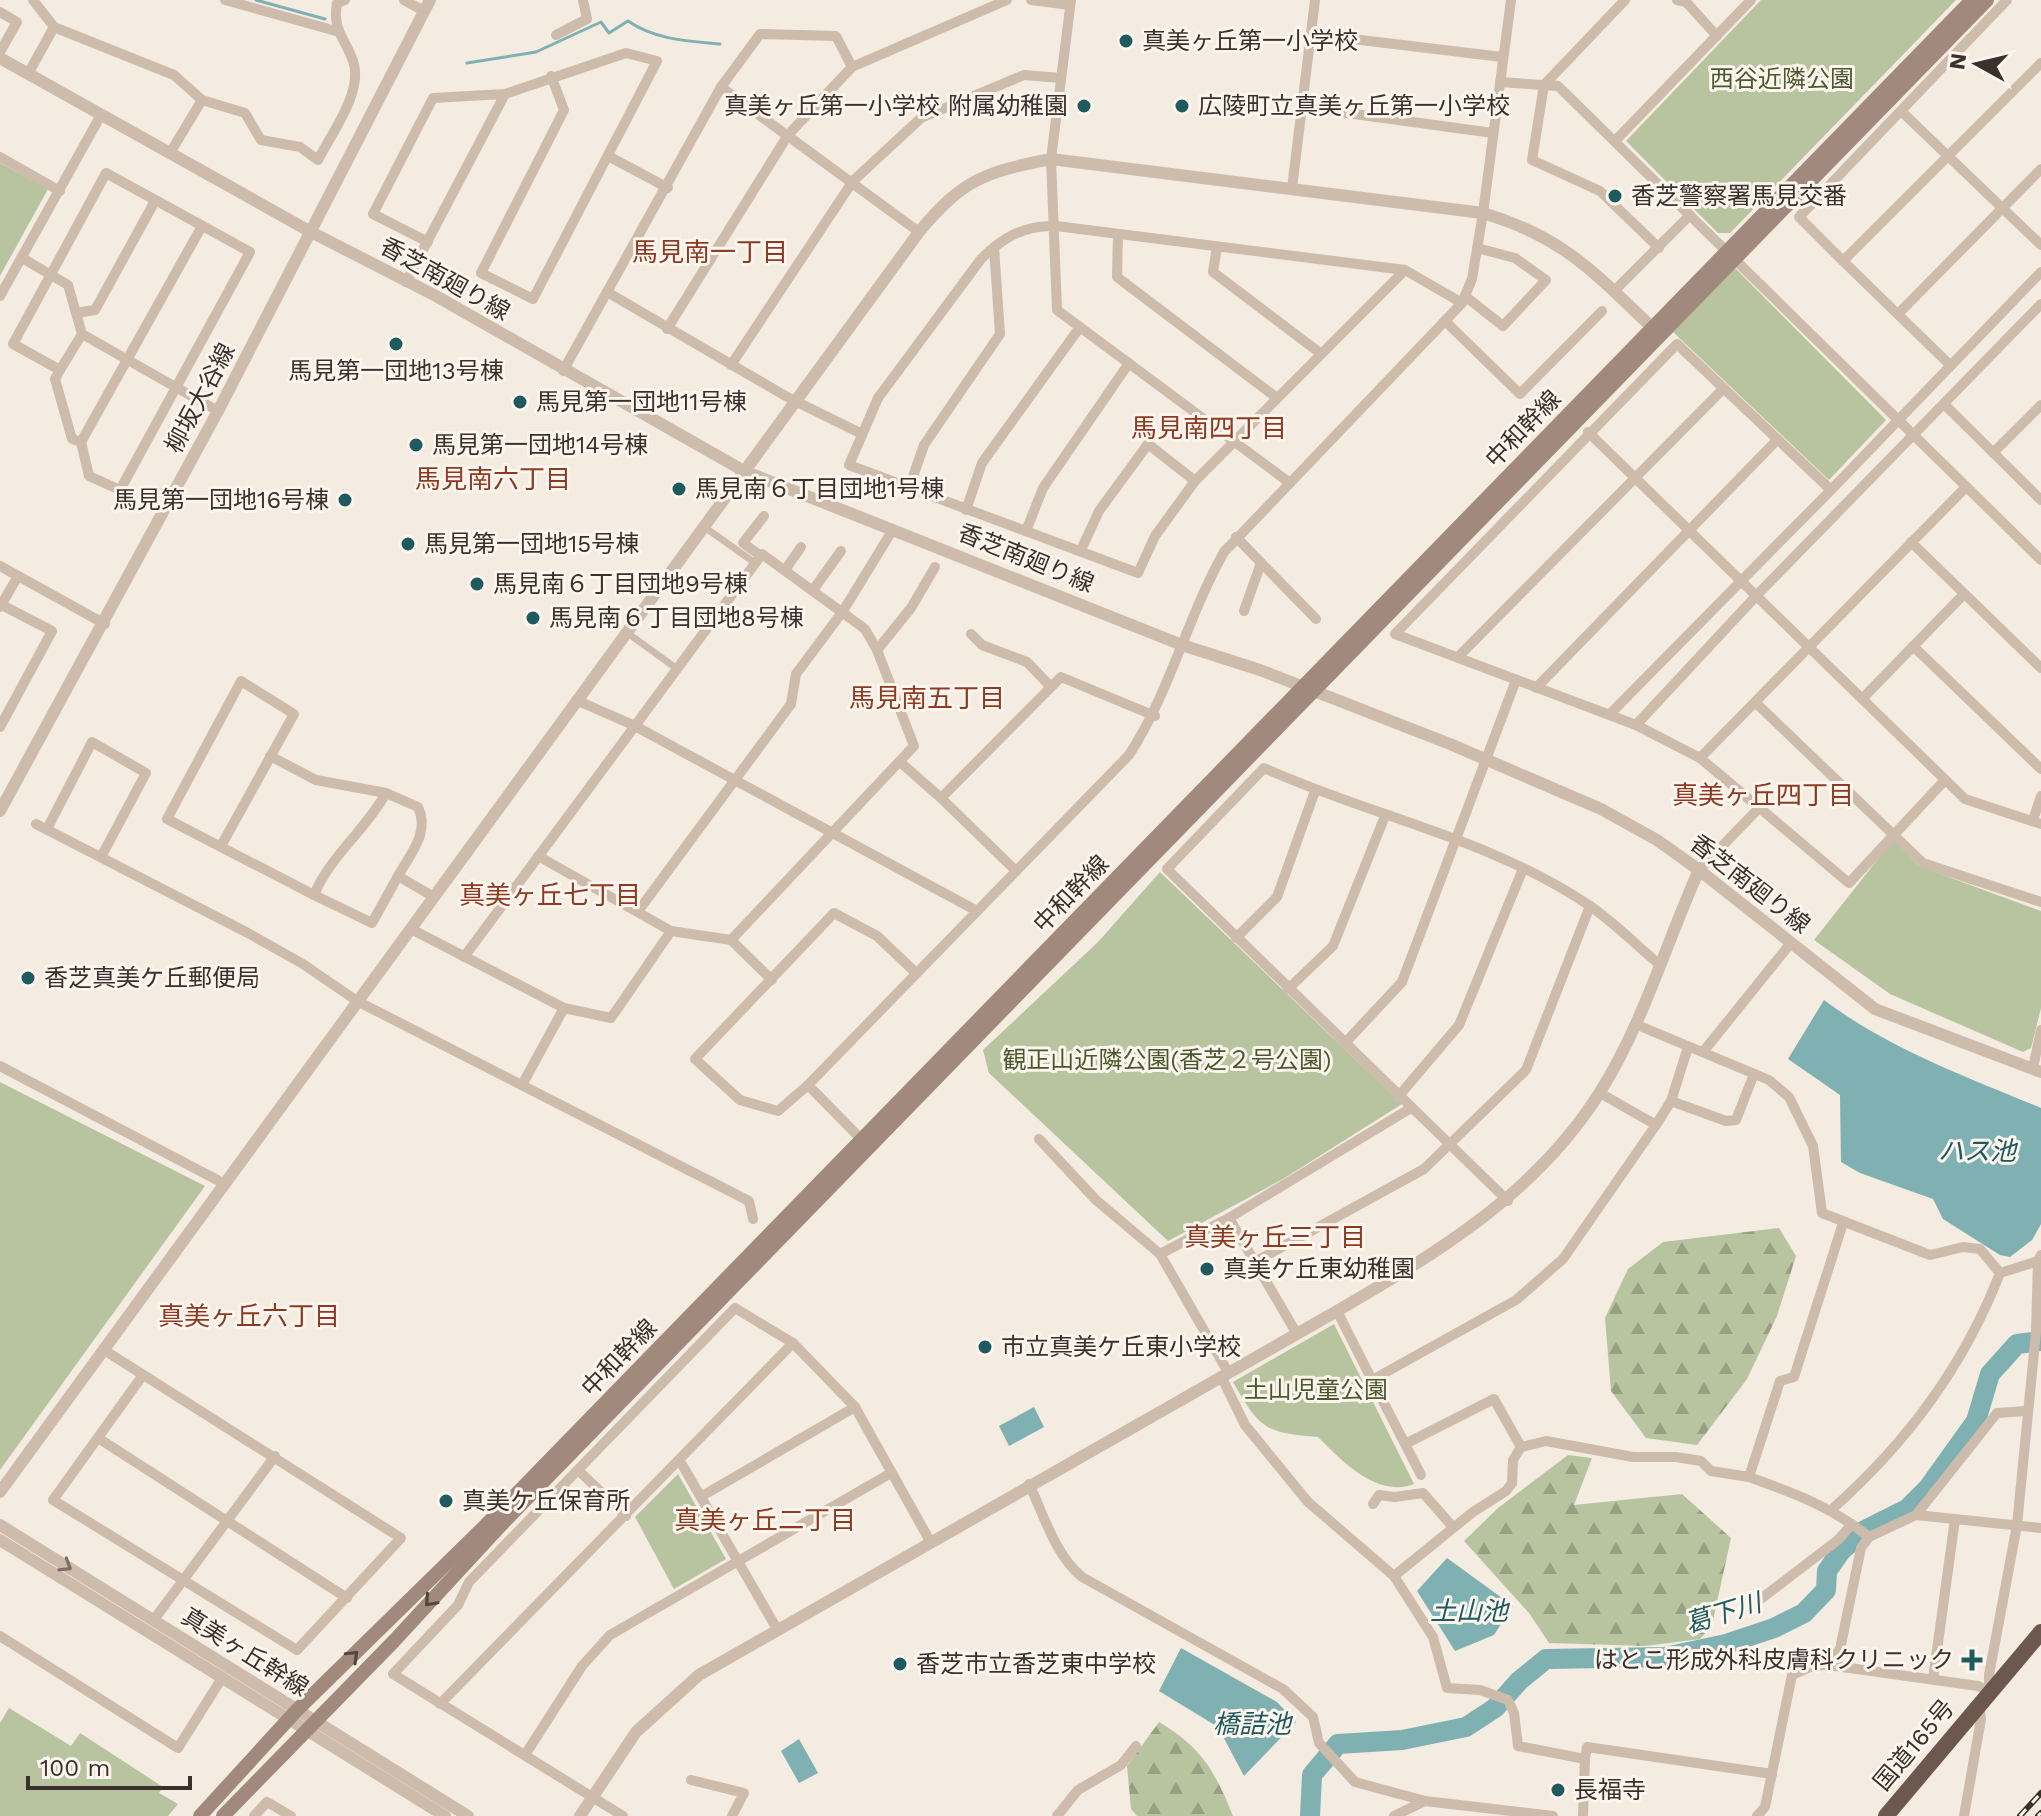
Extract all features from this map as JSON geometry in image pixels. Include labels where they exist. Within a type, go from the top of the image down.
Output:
[{"type":"highway","name":"国道165号","points":[[1886,1816],[2041,1632]]},
{"type":"main road","name":"中和幹線","points":[[1732,255],[1972,0]]},
{"type":"main road","name":"中和幹線","points":[[223,1816],[1656,331],[1987,0]]},
{"type":"main road","name":"中和幹線","points":[[200,1816],[292,1715],[486,1525],[1308,690]]},
{"type":"street","points":[[33,0],[54,27],[174,75],[202,100],[245,113],[261,140],[300,147],[318,160],[348,103],[352,86],[355,63],[336,31],[337,3],[345,0]]},
{"type":"street","points":[[225,0],[336,31]]},
{"type":"street","points":[[404,0],[427,5]]},
{"type":"street","points":[[556,35],[587,19],[583,0]]},
{"type":"street","points":[[667,329],[788,135],[852,67],[1007,0]]},
{"type":"street","points":[[1031,0],[1071,3],[1051,159],[1057,310],[1290,483]]},
{"type":"street","points":[[1292,188],[1315,0]]},
{"type":"street","points":[[915,972],[877,936],[834,913],[695,1059],[740,1100],[778,1111],[808,1085],[1129,755],[1155,716],[1209,580],[1236,537],[1464,299],[1483,213],[1511,0]]},
{"type":"street","points":[[1625,0],[1544,85],[1532,160],[1600,191],[1659,248]]},
{"type":"street","points":[[1677,0],[1686,2],[1717,36]]},
{"type":"street","points":[[1615,141],[1751,0]]},
{"type":"street","points":[[1949,364],[1799,217],[2007,0]]},
{"type":"street","name":"柳坂大谷線","points":[[0,811],[105,624],[218,411],[427,5]]},
{"type":"street","points":[[0,12],[17,22],[0,52]]},
{"type":"street","points":[[28,74],[54,27]]},
{"type":"street","points":[[563,371],[668,188],[721,87],[760,34],[836,36],[852,67]]},
{"type":"street","points":[[1311,34],[1502,57]]},
{"type":"street","points":[[428,242],[373,214],[433,98],[505,94],[551,76],[626,53],[657,61],[610,157],[533,299],[481,273],[564,110],[551,76]]},
{"type":"street","name":"香芝南廻り線","points":[[0,58],[744,471],[892,531],[937,545],[1182,645],[1485,759],[1601,809],[1657,840],[1699,870],[1875,1009],[2037,1070]]},
{"type":"street","points":[[1843,261],[2041,63]]},
{"type":"street","points":[[731,365],[853,181],[921,118],[1024,75],[1061,78]]},
{"type":"street","points":[[1500,82],[1558,86],[1732,255],[1911,436],[2041,560]]},
{"type":"street","points":[[721,87],[919,232]]},
{"type":"street","points":[[406,282],[505,94]]},
{"type":"street","points":[[170,153],[202,100]]},
{"type":"street","points":[[1303,107],[1493,133]]},
{"type":"street","points":[[1901,111],[2041,245]]},
{"type":"street","points":[[0,296],[101,115]]},
{"type":"street","points":[[0,157],[60,191]]},
{"type":"street","points":[[610,157],[668,188]]},
{"type":"street","points":[[0,1492],[919,232],[957,192],[996,170],[1051,159],[1483,213],[1525,225],[1573,253],[1656,331]]},
{"type":"street","points":[[1898,314],[2041,169]]},
{"type":"street","points":[[60,370],[13,344],[106,173],[250,252],[120,490],[89,476],[81,442],[202,226]]},
{"type":"street","points":[[76,313],[95,310],[155,201]]},
{"type":"street","points":[[1614,291],[1690,215]]},
{"type":"street","points":[[1405,270],[1195,481],[1155,536],[1138,573],[849,465],[860,433],[878,398],[994,247],[1024,228],[1056,226],[1405,270],[1464,299],[1503,326],[1546,280],[1515,258],[1477,248]]},
{"type":"street","points":[[1118,234],[1117,277],[1277,398]]},
{"type":"street","points":[[909,488],[924,445],[1000,334],[994,247]]},
{"type":"street","points":[[1217,247],[1213,272],[1320,353]]},
{"type":"street","points":[[22,258],[68,285],[82,334],[218,411]]},
{"type":"street","points":[[1609,715],[2041,272]]},
{"type":"street","points":[[607,292],[731,365],[860,433]]},
{"type":"street","points":[[1636,725],[1757,595],[2041,304]]},
{"type":"street","points":[[1445,321],[1520,394],[1602,311]]},
{"type":"street","points":[[966,510],[982,463],[1080,327]]},
{"type":"street","points":[[81,442],[72,439],[55,379],[82,334]]},
{"type":"street","points":[[1831,490],[1677,344],[1588,432],[1395,634],[1636,725],[1700,758],[1849,883],[1892,833],[1945,780]]},
{"type":"street","points":[[1026,531],[1043,488],[1129,363]]},
{"type":"street","points":[[1458,657],[1724,388]]},
{"type":"street","points":[[1944,404],[2041,500]]},
{"type":"street","points":[[1993,453],[2041,405]]},
{"type":"street","points":[[1588,432],[1965,799],[2037,822],[2041,796]]},
{"type":"street","points":[[1536,688],[1777,440]]},
{"type":"street","points":[[1081,550],[1099,511],[1148,444],[1195,481]]},
{"type":"street","points":[[1700,758],[1966,487]]},
{"type":"street","points":[[758,559],[743,543],[764,516]]},
{"type":"street","points":[[703,526],[758,559],[785,570],[865,629],[877,650],[914,746],[731,940]]},
{"type":"street","points":[[639,910],[791,704],[796,674],[843,611],[892,531]]},
{"type":"street","points":[[1236,537],[1316,619]]},
{"type":"street","points":[[1911,542],[2041,668]]},
{"type":"street","points":[[785,570],[801,547]]},
{"type":"street","points":[[813,590],[841,551]]},
{"type":"street","points":[[464,957],[758,559]]},
{"type":"street","points":[[1244,611],[1261,563]]},
{"type":"street","points":[[0,566],[105,624]]},
{"type":"street","points":[[877,650],[911,608],[935,567]]},
{"type":"street","points":[[0,727],[52,631],[0,605],[18,576]]},
{"type":"street","points":[[1862,699],[1964,594]]},
{"type":"street","points":[[626,632],[676,668]]},
{"type":"street","points":[[971,634],[982,645],[1027,662],[1051,687]]},
{"type":"street","points":[[1913,646],[2041,769]]},
{"type":"street","points":[[941,798],[1061,677],[1155,716]]},
{"type":"street","points":[[1345,1043],[1402,982],[1516,680]]},
{"type":"street","points":[[221,846],[270,756],[294,714],[241,681],[167,819],[372,923],[422,834],[425,820],[418,807],[386,793],[316,780],[270,756]]},
{"type":"street","points":[[576,700],[633,725],[977,911]]},
{"type":"street","points":[[1756,703],[1923,863],[2041,902]]},
{"type":"street","points":[[47,829],[92,742],[146,773],[101,857]]},
{"type":"street","points":[[900,762],[1016,871]]},
{"type":"street","points":[[1508,1201],[1167,869],[1264,768],[1315,791],[1454,840],[1523,869],[1590,906],[1660,965]]},
{"type":"street","points":[[1236,938],[1277,897],[1315,791]]},
{"type":"street","points":[[314,895],[333,861],[371,821],[386,793]]},
{"type":"street","points":[[580,1816],[636,1732],[681,1688],[1029,1484],[1425,1260],[1508,1201],[1555,1151],[1600,1093],[1635,1024],[1699,870],[1759,808]]},
{"type":"street","points":[[1288,989],[1333,946],[1385,816]]},
{"type":"street","points":[[36,824],[258,938],[357,1001],[749,1201],[753,1219]]},
{"type":"street","points":[[538,856],[639,910],[671,931],[731,940],[772,980]]},
{"type":"street","points":[[1398,1097],[1459,1025],[1523,869]]},
{"type":"street","points":[[398,876],[434,897]]},
{"type":"street","points":[[1253,1263],[1424,1169],[1526,1070],[1590,906]]},
{"type":"street","points":[[411,929],[564,1008],[611,1018],[671,931]]},
{"type":"street","points":[[1703,1052],[1790,944]]},
{"type":"street","points":[[522,1085],[564,1008]]},
{"type":"street","points":[[1635,1024],[1769,1080],[1789,1097],[1813,1146],[1822,1213],[1930,1255],[1963,1247],[1980,1249],[2000,1273]]},
{"type":"street","points":[[2037,1070],[2041,1030]]},
{"type":"street","points":[[1372,1380],[1516,1300],[1563,1259],[1671,1101],[1688,1047]]},
{"type":"street","points":[[0,1066],[223,1183]]},
{"type":"street","points":[[1671,1101],[1726,1121],[1736,1120],[1754,1074]]},
{"type":"street","points":[[808,1085],[862,1140]]},
{"type":"street","points":[[1600,1093],[1656,1125]]},
{"type":"street","points":[[1160,1254],[1229,1218],[1411,1108]]},
{"type":"street","points":[[1039,1139],[1096,1200],[1160,1254],[1224,1374],[1245,1425],[1308,1502],[1394,1576],[1433,1637],[1447,1688],[1480,1690],[1508,1700],[1514,1713],[1518,1746],[1585,1759]]},
{"type":"street","points":[[1229,1218],[1297,1334]]},
{"type":"street","points":[[1749,1477],[1780,1381],[1794,1377],[1843,1223]]},
{"type":"street","points":[[1831,1510],[1869,1475],[1933,1400],[1970,1345],[2000,1273],[2039,1258],[2039,1332],[2026,1411],[2017,1525],[1964,1816]]},
{"type":"street","points":[[623,1816],[393,1674],[458,1605],[469,1582],[735,1308],[793,1343],[855,1407],[930,1541]]},
{"type":"street","points":[[1337,1311],[1421,1475]]},
{"type":"street","points":[[440,1704],[793,1343]]},
{"type":"street","points":[[104,1350],[401,1538],[297,1650],[53,1500],[143,1375]]},
{"type":"street","points":[[1407,1443],[1494,1399],[1521,1447]]},
{"type":"street","points":[[702,1496],[855,1407]]},
{"type":"street","points":[[1828,1665],[1840,1649],[1861,1548],[1869,1537],[1916,1515],[1997,1413],[2026,1411]]},
{"type":"street","points":[[98,1438],[347,1598]]},
{"type":"street","points":[[1394,1576],[1453,1527],[1506,1491],[1512,1483],[1513,1460],[1521,1447],[1546,1441],[1633,1457],[1676,1457],[1701,1461],[1711,1471],[1749,1477],[1831,1510],[1869,1537]]},
{"type":"street","points":[[153,1621],[275,1456]]},
{"type":"street","points":[[680,1461],[777,1629]]},
{"type":"street","points":[[579,1471],[626,1516]]},
{"type":"street","points":[[525,1755],[582,1666],[610,1635],[891,1473]]},
{"type":"street","points":[[1029,1484],[1071,1569],[1283,1689],[1313,1717],[1319,1743],[1355,1782],[1425,1801],[1553,1816]]},
{"type":"street","points":[[1373,1504],[1379,1495],[1395,1497],[1423,1493],[1453,1527]]},
{"type":"street","points":[[1916,1515],[2041,1528]]},
{"type":"street","points":[[1933,1679],[1955,1519]]},
{"type":"street","points":[[1762,1598],[1838,1540],[1852,1524]]},
{"type":"street","name":"真美ヶ丘幹線","points":[[0,1525],[153,1621],[292,1715]]},
{"type":"street","name":"真美ヶ丘幹線","points":[[0,1540],[222,1678],[468,1816]]},
{"type":"street","points":[[0,1636],[178,1748],[222,1678]]},
{"type":"street","points":[[1757,1816],[1765,1807],[1792,1675],[1828,1665],[1978,1686],[1984,1697]]},
{"type":"street","name":"真美ヶ丘幹線","points":[[311,1726],[445,1816]]},
{"type":"street","points":[[1057,1816],[1078,1790],[1121,1765],[1136,1746]]},
{"type":"street","points":[[1583,1816],[1587,1747],[1772,1774]]},
{"type":"street","points":[[691,1780],[744,1793],[732,1816]]},
{"type":"street","points":[[1394,1816],[1425,1801]]},
{"type":"street","points":[[254,1816],[267,1802],[291,1816]]},
{"type":"green space","name":"西谷近隣公園","points":[[1761,0],[1956,0],[1730,233],[1718,233],[1626,141]]},
{"type":"green space","points":[[0,163],[48,189],[0,276]]},
{"type":"green space","points":[[1735,268],[1886,420],[1829,480],[1673,332]]},
{"type":"green space","points":[[1893,840],[1919,866],[2041,911],[2041,1008],[2031,1048],[2023,1052],[1890,994],[1814,940]]},
{"type":"green space","name":"観正山近隣公園(香芝２号公園)","points":[[1160,872],[1402,1104],[1283,1179],[1168,1241],[989,1073],[983,1050],[1098,942]]},
{"type":"green space","points":[[0,1082],[205,1186],[0,1470]]},
{"type":"green space","points":[[1779,1228],[1796,1256],[1777,1316],[1747,1379],[1697,1445],[1646,1438],[1611,1391],[1605,1318],[1628,1269],[1663,1242]]},
{"type":"green space","name":"土山児童公園","points":[[1334,1324],[1414,1484],[1400,1487],[1374,1482],[1350,1467],[1318,1437],[1286,1433],[1266,1426],[1250,1410],[1233,1382]]},
{"type":"green space","points":[[1568,1455],[1592,1458],[1574,1505],[1682,1494],[1731,1538],[1712,1625],[1700,1639],[1645,1646],[1549,1643],[1529,1613],[1464,1541],[1498,1508]]},
{"type":"green space","points":[[678,1474],[726,1559],[674,1589],[635,1517]]},
{"type":"green space","points":[[9,1708],[71,1746],[80,1733],[163,1787],[159,1793],[178,1804],[168,1816],[0,1816],[0,1723]]},
{"type":"green space","points":[[1159,1722],[1186,1741],[1205,1762],[1233,1816],[1137,1816],[1131,1809],[1127,1766]]},
{"type":"water","name":"ハス池","points":[[1824,1000],[1902,1048],[2041,1108],[2041,1224],[2032,1240],[2010,1257],[2000,1255],[1943,1219],[1933,1199],[1860,1173],[1841,1162],[1840,1095],[1788,1059]]},
{"type":"water","points":[[1034,1407],[1044,1427],[1009,1446],[999,1426]]},
{"type":"water","name":"土山池","points":[[1447,1558],[1513,1606],[1494,1635],[1455,1651],[1417,1591]]},
{"type":"water","name":"橋詰池","points":[[1181,1648],[1277,1702],[1296,1722],[1244,1776],[1218,1727],[1159,1691]]},
{"type":"water","points":[[799,1739],[818,1773],[799,1783],[781,1751]]},
{"type":"waterway","points":[[256,0],[325,19]]},
{"type":"waterway","points":[[467,63],[536,52],[601,22],[609,33],[628,21],[661,36],[720,44]]},
{"type":"waterway","name":"葛下川","points":[[1310,1816],[1312,1775],[1338,1744],[1402,1740],[1466,1727],[1495,1708],[1519,1681],[1546,1659],[1665,1657],[1726,1644],[1774,1628],[1804,1613],[1826,1590],[1827,1571],[1841,1551],[1863,1531],[1907,1509],[1928,1488],[1976,1421],[1990,1374],[2017,1344],[2041,1341]]},
{"type":"railway","points":[[2020,1816],[2041,1793]]},
{"type":"railway","points":[[2038,1816],[2041,1813]]},
{"type":"place","name":"真美ヶ丘第一小学校","points":[[1126,41]]},
{"type":"place","name":"真美ヶ丘第一小学校 附属幼稚園","points":[[1084,106]]},
{"type":"place","name":"広陵町立真美ヶ丘第一小学校","points":[[1182,106]]},
{"type":"place","name":"香芝警察署馬見交番","points":[[1615,196]]},
{"type":"place","name":"馬見第一団地13号棟","points":[[396,344]]},
{"type":"place","name":"馬見第一団地11号棟","points":[[520,402]]},
{"type":"place","name":"馬見第一団地14号棟","points":[[416,445]]},
{"type":"place","name":"馬見南６丁目団地1号棟","points":[[679,489]]},
{"type":"place","name":"馬見第一団地16号棟","points":[[345,500]]},
{"type":"place","name":"馬見第一団地15号棟","points":[[408,544]]},
{"type":"place","name":"馬見南６丁目団地9号棟","points":[[477,584]]},
{"type":"place","name":"馬見南６丁目団地8号棟","points":[[533,618]]},
{"type":"place","name":"香芝真美ケ丘郵便局","points":[[28,978]]},
{"type":"place","name":"真美ケ丘東幼稚園","points":[[1207,1269]]},
{"type":"place","name":"市立真美ケ丘東小学校","points":[[985,1347]]},
{"type":"place","name":"真美ケ丘保育所","points":[[446,1501]]},
{"type":"place","name":"はとこ形成外科皮膚科クリニック","points":[[1972,1660]]},
{"type":"place","name":"香芝市立香芝東中学校","points":[[900,1664]]},
{"type":"place","name":"長福寺","points":[[1558,1790]]},
{"type":"district","name":"馬見南一丁目","points":[[710,252]]},
{"type":"district","name":"馬見南四丁目","points":[[1209,428]]},
{"type":"district","name":"馬見南六丁目","points":[[493,479]]},
{"type":"district","name":"馬見南五丁目","points":[[927,698]]},
{"type":"district","name":"真美ヶ丘四丁目","points":[[1763,795]]},
{"type":"district","name":"真美ヶ丘七丁目","points":[[550,895]]},
{"type":"district","name":"真美ヶ丘三丁目","points":[[1275,1237]]},
{"type":"district","name":"真美ヶ丘六丁目","points":[[249,1316]]},
{"type":"district","name":"真美ヶ丘二丁目","points":[[765,1520]]}]
